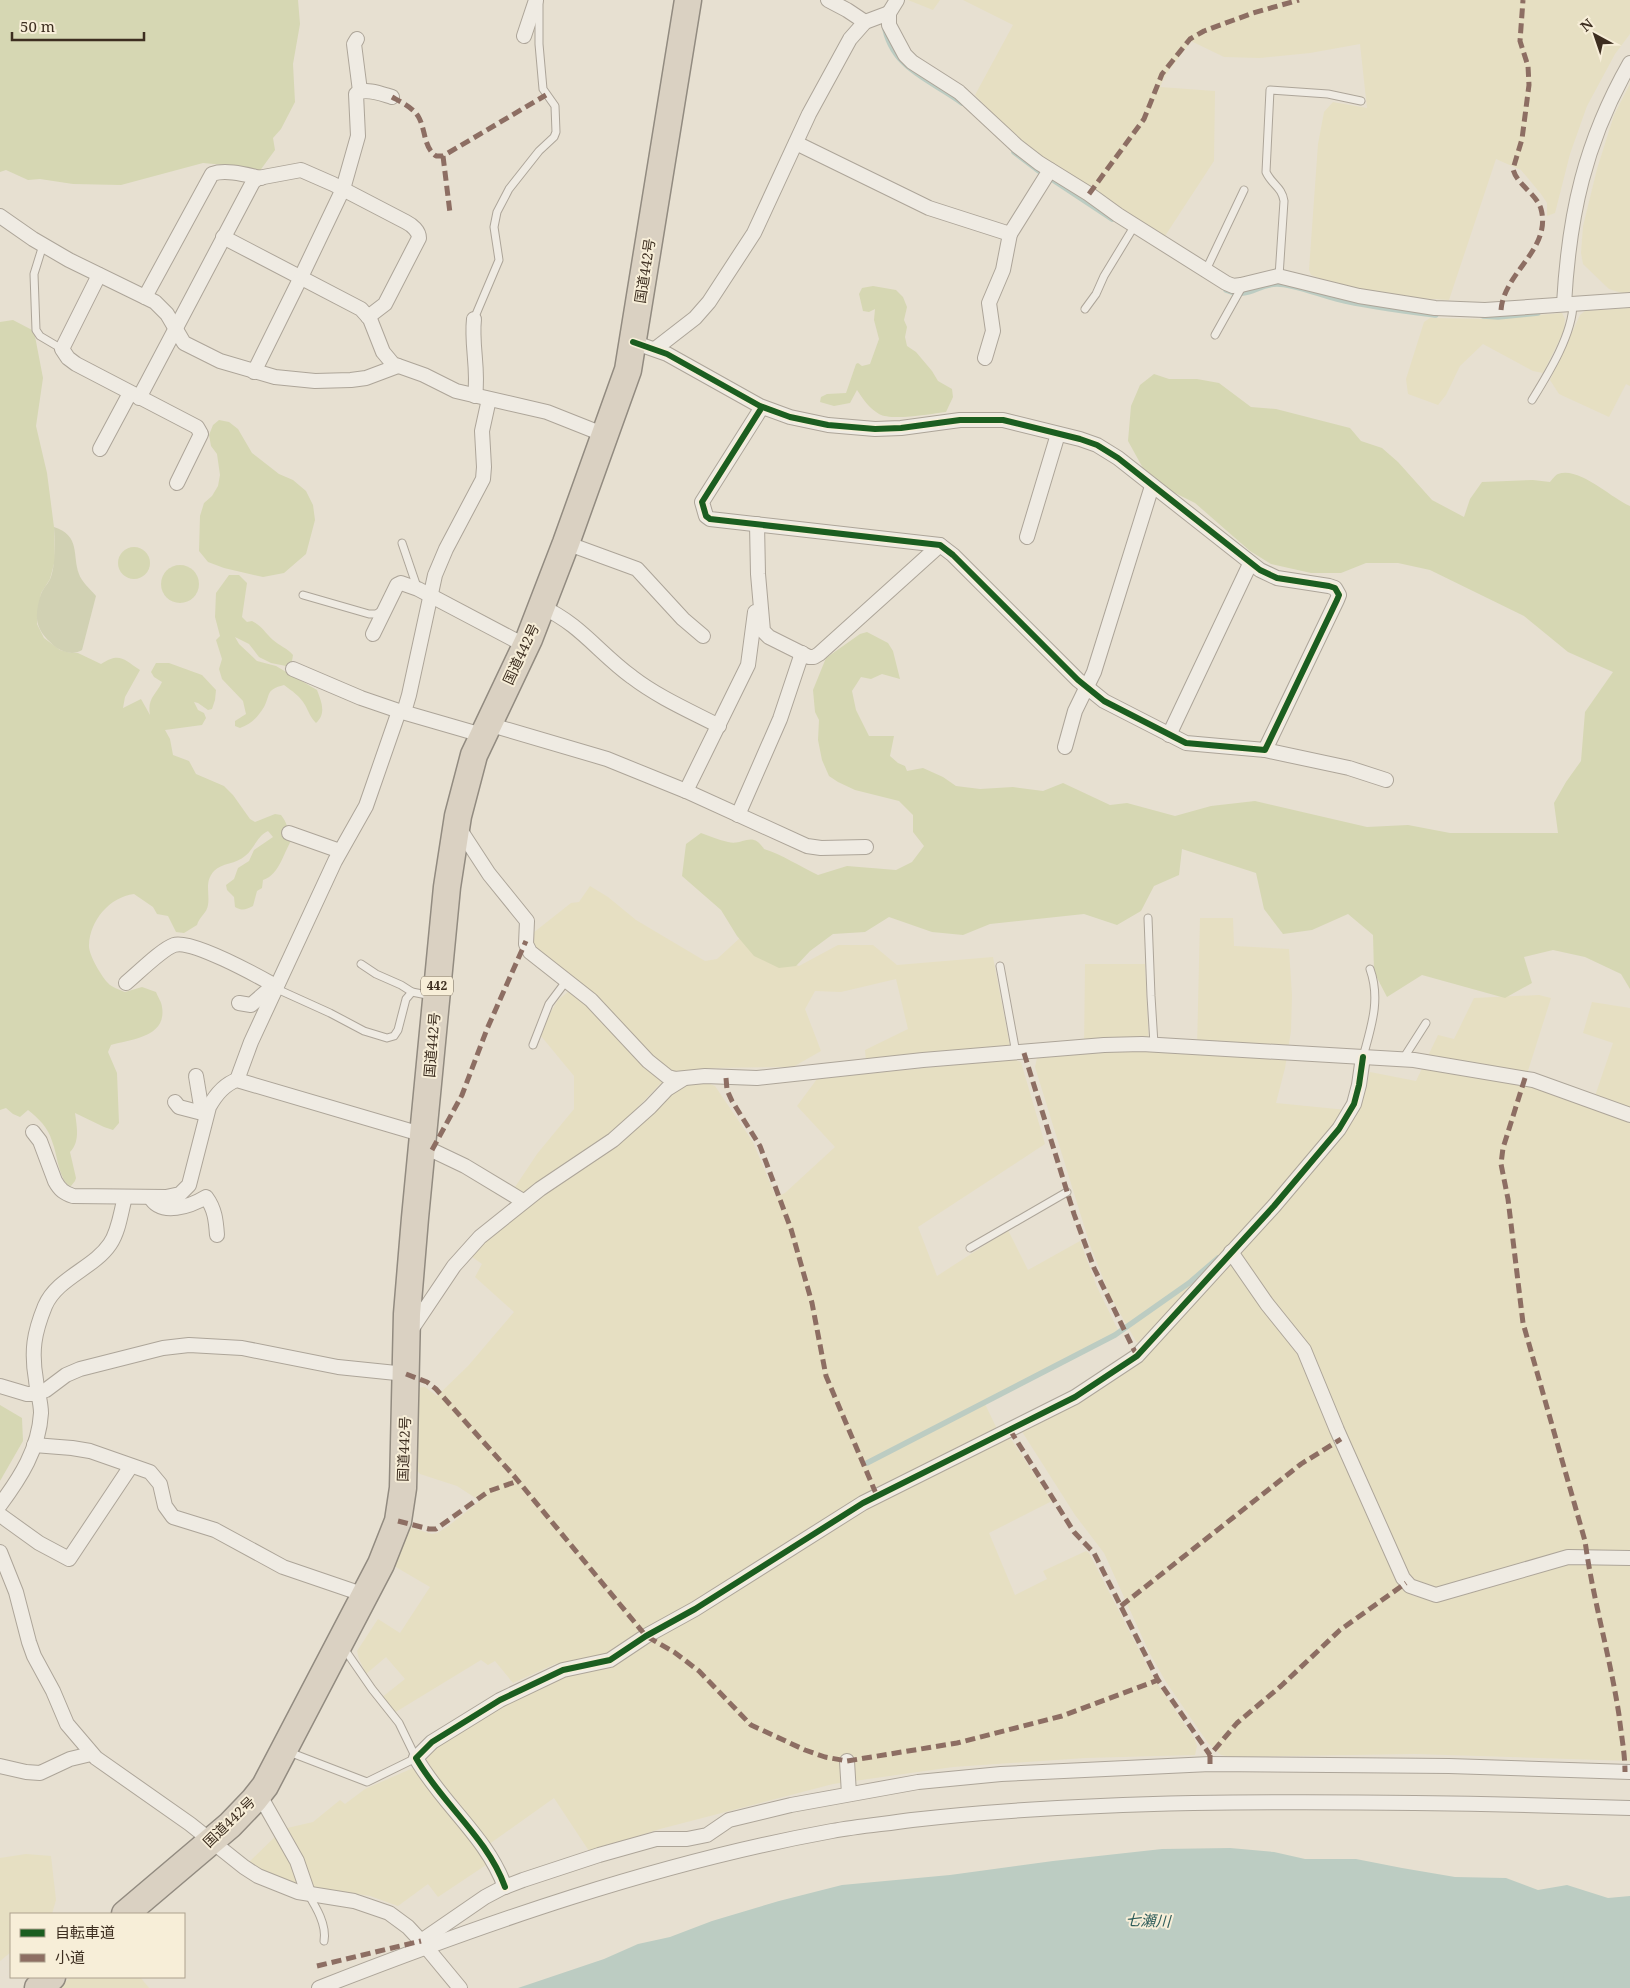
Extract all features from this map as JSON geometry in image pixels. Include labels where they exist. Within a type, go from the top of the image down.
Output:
[{"type":"highway","name":"国道442号","points":[[126,1913],[211,1841],[259,1794],[381,1564],[398,1521],[403,1488],[407,1337],[415,1218],[423,1140],[424,994],[469,773],[485,729],[526,646],[542,607],[628,370],[644,346],[688,0]]},
{"type":"highway","points":[[38,1988],[51,1978]]},
{"type":"street","points":[[524,36],[537,0]]},
{"type":"street","points":[[828,0],[848,10],[864,22]]},
{"type":"street","points":[[897,0],[889,13],[890,31],[909,59],[959,92],[1017,146],[1050,170],[1226,283],[1234,286],[1243,285],[1279,276],[1342,293],[1435,308],[1485,310],[1630,300]]},
{"type":"street","points":[[644,346],[695,318],[709,302],[754,232],[796,143],[850,39],[864,22],[889,13]]},
{"type":"street","points":[[357,39],[354,44],[360,91]]},
{"type":"street","points":[[1568,304],[1569,242],[1582,174],[1602,115],[1630,63]]},
{"type":"street","points":[[360,91],[392,97]]},
{"type":"street","points":[[254,372],[302,278],[342,189],[358,136],[359,123],[355,96],[360,91]]},
{"type":"street","points":[[796,143],[928,208],[1010,234]]},
{"type":"street","points":[[100,449],[175,329],[253,182],[261,178],[301,170],[408,223],[419,235],[389,298],[381,308],[368,317]]},
{"type":"street","points":[[985,358],[992,330],[989,303],[1003,270],[1010,234],[1050,170]]},
{"type":"street","points":[[145,297],[212,174],[217,172],[261,178]]},
{"type":"street","points":[[0,216],[43,245],[145,297],[164,310],[184,343],[220,361],[254,372],[300,381],[334,381],[366,378],[398,366]]},
{"type":"street","points":[[223,237],[357,306],[368,317],[386,356],[398,366],[456,391],[547,412],[605,435]]},
{"type":"street","points":[[99,274],[62,349],[68,358],[76,364],[196,427],[201,434],[177,483]]},
{"type":"street","points":[[33,1132],[40,1141],[55,1181],[62,1191],[74,1196],[177,1196],[189,1185],[204,1113],[215,1097],[237,1080],[251,1042],[277,985],[340,851],[370,796],[409,694],[439,565],[482,479],[484,467],[482,397],[473,328],[474,319]]},
{"type":"street","points":[[644,346],[762,407],[790,417],[854,428],[901,428],[960,420],[984,419],[1014,422],[1080,439],[1105,449],[1250,564],[1277,578],[1335,588],[1339,595],[1265,750]]},
{"type":"street","points":[[762,407],[702,502],[706,516],[710,519],[940,545],[953,555],[1086,688],[1104,701],[1186,743],[1265,750],[1349,768],[1386,780]]},
{"type":"street","points":[[1027,537],[1058,434]]},
{"type":"street","points":[[1065,747],[1076,711],[1096,664],[1152,486]]},
{"type":"street","points":[[757,524],[761,625],[766,635],[809,657],[814,657],[818,654],[940,545]]},
{"type":"street","points":[[566,543],[637,568],[686,622],[703,636]]},
{"type":"street","points":[[1169,735],[1250,564]]},
{"type":"street","points":[[373,634],[397,585],[401,582],[418,589],[526,646]]},
{"type":"street","points":[[686,791],[748,665],[755,608],[760,602]]},
{"type":"street","points":[[542,607],[566,619],[637,681],[719,726]]},
{"type":"street","points":[[738,815],[780,719],[802,653]]},
{"type":"street","points":[[293,669],[361,698],[401,712],[485,729],[607,759],[686,791],[808,846],[821,848],[866,847]]},
{"type":"street","points":[[457,825],[488,874],[527,921],[526,941],[528,949],[591,1000],[652,1065],[668,1077],[683,1079],[704,1076],[756,1078],[904,1062],[1123,1044],[1154,1044],[1403,1060],[1533,1080],[1630,1115]]},
{"type":"street","points":[[290,834],[340,851]]},
{"type":"street","points":[[126,983],[169,947],[182,944],[200,948],[277,985]]},
{"type":"street","points":[[239,1003],[251,1004],[277,985]]},
{"type":"street","points":[[505,1887],[497,1866],[433,1786],[416,1758],[432,1742],[500,1700],[563,1670],[610,1660],[863,1503],[1075,1397],[1144,1350],[1299,1178],[1346,1119],[1357,1095],[1363,1057]]},
{"type":"street","points":[[196,1076],[204,1113]]},
{"type":"street","points":[[407,1337],[418,1317],[480,1236],[523,1202],[613,1140],[667,1089],[683,1079]]},
{"type":"street","points":[[237,1080],[423,1140],[523,1202]]},
{"type":"street","points":[[175,1102],[179,1107],[204,1113]]},
{"type":"street","points":[[0,1506],[28,1463],[34,1445],[41,1413],[33,1347],[35,1335],[46,1305],[57,1289],[109,1246],[115,1235],[124,1197]]},
{"type":"street","points":[[150,1197],[152,1201],[162,1208],[187,1206],[206,1197],[213,1208],[217,1236]]},
{"type":"street","points":[[1231,1252],[1266,1304],[1304,1350],[1337,1430],[1403,1578],[1410,1586],[1436,1595],[1568,1557],[1630,1558]]},
{"type":"street","points":[[0,1386],[27,1394],[38,1393],[66,1375],[80,1369],[163,1348],[179,1346],[242,1348],[338,1367],[406,1374]]},
{"type":"street","points":[[34,1445],[90,1451],[150,1472],[160,1484],[167,1511],[173,1517],[215,1530],[283,1567],[365,1595]]},
{"type":"street","points":[[0,1515],[39,1543],[69,1559],[131,1466]]},
{"type":"street","points":[[0,1552],[16,1592],[34,1656],[53,1691],[67,1724],[92,1754],[258,1876],[286,1888],[354,1901],[378,1908],[400,1921],[427,1948],[460,1988]]},
{"type":"street","points":[[0,1766],[40,1773],[70,1759],[92,1754]]},
{"type":"street","points":[[847,1761],[849,1794]]},
{"type":"street","points":[[427,1948],[485,1897],[523,1880],[644,1842],[661,1838],[691,1839],[707,1835],[724,1822],[734,1818],[791,1805],[918,1782],[1001,1774],[1210,1764],[1449,1766],[1630,1772]]},
{"type":"street","points":[[259,1794],[297,1861],[308,1893]]},
{"type":"street","points":[[319,1988],[514,1916],[644,1876],[740,1850],[864,1825],[1015,1809],[1108,1805],[1364,1802],[1500,1803],[1630,1808]]},
{"type":"lane","points":[[474,319],[500,260],[494,227],[497,212],[509,189],[556,132],[555,106],[543,89],[539,44],[540,11],[537,0]]},
{"type":"lane","points":[[1279,276],[1284,201],[1282,192],[1269,180],[1266,172],[1270,90],[1328,94],[1361,101]]},
{"type":"lane","points":[[1206,270],[1244,190]]},
{"type":"lane","points":[[1085,309],[1096,294],[1104,276],[1135,226]]},
{"type":"lane","points":[[43,245],[34,274],[35,326],[40,336],[62,349]]},
{"type":"lane","points":[[1215,335],[1243,285]]},
{"type":"lane","points":[[1532,400],[1561,346],[1573,317],[1568,304]]},
{"type":"lane","points":[[402,543],[418,589]]},
{"type":"lane","points":[[303,595],[369,614],[376,614],[381,611],[389,601]]},
{"type":"lane","points":[[1148,918],[1149,972],[1154,1044]]},
{"type":"lane","points":[[360,964],[376,974],[424,994]]},
{"type":"lane","points":[[1000,966],[1016,1053]]},
{"type":"lane","points":[[1363,1057],[1376,1002],[1374,981],[1370,969]]},
{"type":"lane","points":[[533,1045],[549,1004],[567,980]]},
{"type":"lane","points":[[277,985],[364,1031],[387,1038],[394,1036],[398,1030],[406,999],[424,994]]},
{"type":"lane","points":[[1403,1060],[1426,1023]]},
{"type":"lane","points":[[970,1248],[1067,1192]]},
{"type":"lane","points":[[284,1750],[367,1782],[416,1758],[399,1723],[340,1642]]},
{"type":"lane","points":[[308,1893],[323,1925],[326,1934],[324,1941]]},
{"type":"shaded area","points":[[908,0],[940,0],[933,10]]},
{"type":"shaded area","points":[[963,0],[1630,0],[1630,34],[1615,54],[1587,106],[1570,154],[1555,213],[1547,216],[1547,203],[1521,170],[1496,159],[1449,300],[1417,298],[1337,285],[1311,275],[1309,270],[1318,144],[1324,112],[1333,102],[1367,108],[1360,44],[1310,53],[1260,58],[1224,57],[1191,41],[1165,76],[1160,87],[1215,91],[1214,161],[1165,236],[1123,212],[1050,165],[1013,135],[975,95],[1013,25]]},
{"type":"shaded area","points":[[1630,84],[1630,293],[1622,293],[1609,289],[1583,264],[1581,253],[1583,226],[1597,169],[1614,115]]},
{"type":"shaded area","points":[[1630,308],[1630,386],[1626,384],[1609,417],[1559,394],[1550,380],[1580,315],[1585,311]]},
{"type":"shaded area","points":[[1562,313],[1565,319],[1564,331],[1543,373],[1533,371],[1483,344],[1460,366],[1446,395],[1438,405],[1408,394],[1406,379],[1424,322],[1430,318],[1490,319]]},
{"type":"shaded area","points":[[590,886],[608,897],[636,920],[705,961],[717,959],[741,937],[771,955],[799,966],[838,945],[873,945],[897,965],[993,957],[1010,1046],[997,1049],[866,1061],[865,1050],[908,1029],[896,979],[841,992],[815,991],[805,1009],[821,1051],[793,1067],[705,1068],[679,1073],[660,1084],[623,1123],[606,1137],[520,1195],[513,1190],[537,1154],[574,1109],[574,1076],[541,1036],[549,1015],[558,1000],[569,991],[534,947],[533,933],[571,903],[579,902]]},
{"type":"shaded area","points":[[1200,918],[1233,918],[1234,946],[1289,949],[1292,995],[1291,1031],[1285,1068],[1276,1103],[1347,1110],[1299,1173],[1165,1316],[1137,1343],[1110,1296],[1090,1245],[1035,1067],[1037,1058],[1084,1052],[1085,964],[1145,964],[1149,1047],[1197,1050]]},
{"type":"shaded area","points":[[1539,995],[1551,998],[1527,1074],[1595,1096],[1613,1043],[1583,1033],[1592,1002],[1630,1008],[1630,1554],[1597,1554],[1441,1591],[1410,1582],[1353,1459],[1273,1305],[1238,1250],[1333,1149],[1362,1104],[1370,1072],[1416,1081],[1438,1035],[1454,1039],[1474,998]]},
{"type":"shaded area","points":[[1013,1059],[1021,1062],[1045,1144],[918,1227],[937,1276],[1008,1230],[1028,1270],[1080,1241],[1097,1287],[1119,1332],[1072,1360],[985,1404],[997,1429],[616,1651],[599,1657],[555,1664],[513,1683],[495,1661],[488,1665],[481,1660],[394,1713],[381,1698],[405,1679],[386,1657],[366,1674],[357,1651],[378,1619],[400,1633],[430,1587],[389,1563],[406,1526],[432,1534],[437,1533],[480,1501],[457,1486],[420,1474],[413,1466],[416,1388],[425,1387],[437,1396],[468,1366],[514,1312],[475,1277],[482,1264],[471,1256],[493,1232],[669,1095],[688,1083],[705,1082],[715,1086],[753,1142],[776,1197],[785,1193],[835,1147],[797,1106],[817,1079]]},
{"type":"shaded area","points":[[1227,1263],[1230,1266],[1232,1264],[1296,1348],[1395,1579],[1413,1596],[1432,1600],[1559,1564],[1630,1565],[1630,1761],[1415,1754],[1231,1757],[1221,1755],[1208,1743],[1166,1682],[1149,1652],[1104,1553],[1075,1515],[1021,1430],[1131,1369]]},
{"type":"shaded area","points":[[1009,1436],[1052,1501],[989,1533],[1015,1595],[1047,1579],[1043,1571],[1086,1551],[1089,1553],[1153,1677],[1195,1740],[1197,1746],[1195,1755],[1085,1758],[953,1767],[833,1784],[660,1829],[589,1851],[554,1798],[481,1850],[489,1863],[438,1897],[428,1884],[398,1906],[370,1896],[300,1885],[276,1878],[249,1862],[283,1829],[313,1822],[340,1800],[345,1804],[365,1789],[413,1768],[421,1761],[424,1754],[489,1712],[575,1672],[593,1668],[598,1670],[618,1662],[640,1646],[864,1508]]},
{"type":"shaded area","points":[[26,1854],[51,1856],[56,1900],[52,1913],[10,1913],[10,1953],[0,1961],[0,1858]]},
{"type":"shaded area","points":[[70,1978],[141,1978],[149,1988],[57,1988]]},
{"type":"green space","points":[[0,0],[298,0],[300,24],[293,64],[295,102],[281,129],[273,138],[275,150],[259,172],[236,166],[203,163],[121,185],[73,184],[40,179],[28,180],[6,170],[0,172]]},
{"type":"green space","points":[[873,286],[896,290],[903,297],[907,307],[904,320],[907,327],[905,337],[907,346],[916,352],[938,381],[952,389],[953,397],[946,412],[911,416],[885,416],[872,409],[857,390],[850,403],[834,406],[820,402],[821,397],[827,394],[846,393],[856,364],[858,363],[862,366],[870,364],[879,339],[874,320],[875,309],[869,312],[863,311],[859,294],[862,288]]},
{"type":"green space","points":[[13,320],[34,331],[43,378],[36,426],[47,473],[54,527],[55,560],[50,579],[41,593],[37,624],[44,638],[60,650],[78,653],[101,664],[113,658],[121,658],[140,670],[125,697],[123,708],[141,699],[150,715],[151,701],[162,682],[154,677],[151,672],[156,663],[169,663],[202,675],[216,690],[212,709],[208,710],[194,702],[198,710],[204,713],[206,718],[202,725],[165,730],[170,739],[173,755],[189,761],[196,774],[224,786],[250,819],[255,822],[275,814],[281,815],[293,838],[278,868],[263,880],[262,888],[257,891],[253,906],[242,909],[235,907],[234,897],[227,890],[226,885],[234,879],[238,868],[249,861],[254,850],[273,837],[268,831],[261,836],[242,859],[221,866],[214,871],[208,883],[208,905],[206,910],[197,925],[184,933],[176,932],[168,916],[157,914],[153,907],[134,894],[125,896],[109,905],[97,919],[90,936],[89,949],[102,976],[111,986],[125,992],[142,987],[156,992],[162,1005],[162,1017],[154,1031],[138,1038],[111,1045],[108,1052],[117,1073],[119,1123],[113,1130],[75,1113],[77,1139],[70,1152],[76,1178],[71,1186],[67,1185],[59,1169],[50,1136],[39,1120],[28,1110],[20,1117],[6,1108],[0,1110],[0,322]]},
{"type":"green space","points":[[1154,374],[1169,379],[1197,379],[1219,383],[1251,407],[1276,409],[1350,428],[1361,441],[1382,448],[1398,462],[1432,500],[1464,517],[1470,499],[1482,482],[1533,480],[1550,482],[1557,475],[1566,473],[1585,478],[1630,506],[1630,989],[1621,974],[1585,957],[1553,950],[1524,957],[1532,983],[1505,998],[1422,975],[1387,997],[1374,972],[1373,935],[1348,914],[1312,930],[1283,934],[1264,909],[1256,873],[1182,849],[1179,875],[1154,886],[1141,911],[1117,925],[1084,914],[990,924],[963,935],[932,932],[889,917],[865,932],[833,934],[810,951],[796,966],[779,968],[754,956],[737,936],[721,910],[682,876],[686,844],[701,833],[733,843],[751,839],[755,840],[764,849],[818,875],[847,866],[896,870],[912,862],[924,846],[913,832],[913,815],[899,801],[855,790],[829,776],[822,760],[818,740],[819,720],[815,712],[813,690],[826,658],[860,634],[867,632],[888,643],[893,651],[900,679],[882,674],[871,679],[861,677],[852,691],[856,710],[869,736],[894,736],[890,756],[905,766],[907,771],[923,768],[943,777],[956,786],[980,789],[1013,787],[1043,791],[1063,783],[1110,805],[1127,803],[1175,816],[1211,806],[1255,801],[1367,827],[1408,825],[1450,833],[1558,833],[1554,803],[1581,761],[1585,712],[1613,672],[1568,652],[1524,616],[1430,570],[1398,563],[1366,563],[1341,573],[1311,573],[1271,564],[1250,551],[1195,503],[1171,491],[1144,470],[1128,441],[1131,406],[1140,385]]},
{"type":"green space","points":[[219,420],[229,422],[238,429],[252,453],[279,474],[293,480],[306,491],[313,505],[315,520],[306,554],[284,573],[263,577],[224,568],[208,562],[199,551],[200,516],[204,503],[212,496],[218,486],[220,475],[217,454],[211,446],[209,435],[213,425]]},
{"type":"green space","points":[[54,527],[63,531],[72,541],[80,577],[96,596],[82,650],[70,653],[57,648],[50,642],[41,630],[37,618],[41,594],[53,571],[55,552]]},
{"type":"green space","points":[[134,547],[145,552],[150,563],[145,574],[134,579],[123,574],[118,563],[123,552]]},
{"type":"green space","points":[[180,565],[193,571],[199,584],[193,597],[180,603],[167,597],[161,584],[167,571]]},
{"type":"green space","points":[[229,575],[239,575],[247,583],[242,617],[247,622],[252,621],[258,625],[273,640],[293,655],[291,667],[271,663],[259,657],[249,644],[235,637],[239,644],[257,661],[276,666],[317,690],[322,711],[316,723],[301,699],[284,685],[271,691],[264,707],[254,720],[240,728],[235,726],[235,721],[246,714],[243,701],[222,679],[219,669],[222,659],[216,640],[220,636],[215,617],[216,593]]},
{"type":"green space","points":[[0,1405],[22,1418],[23,1441],[0,1481]]},
{"type":"water","points":[[1230,1848],[1274,1852],[1305,1859],[1356,1859],[1455,1877],[1506,1878],[1538,1890],[1567,1885],[1608,1898],[1630,1896],[1630,1979],[1617,1988],[518,1988],[604,1959],[638,1944],[670,1937],[712,1921],[842,1885],[950,1875],[1162,1849]]},
{"type":"waterway","points":[[884,24],[888,39],[903,62],[962,103]]},
{"type":"waterway","points":[[1014,152],[1039,171]]},
{"type":"waterway","points":[[1047,176],[1112,219]]},
{"type":"waterway","points":[[1226,290],[1240,293],[1264,286],[1283,284],[1361,304],[1436,315]]},
{"type":"waterway","points":[[1483,316],[1498,317],[1538,313]]},
{"type":"waterway","points":[[867,1463],[1115,1335],[1189,1283],[1218,1258]]},
{"type":"waterway","name":"七瀬川","points":[[1579,1979],[1613,1980],[1630,1988]]},
{"type":"marked path","points":[[1089,194],[1144,119],[1162,74],[1190,39],[1204,31],[1253,13],[1299,0]]},
{"type":"marked path","points":[[1501,310],[1504,296],[1534,249],[1543,223],[1539,203],[1518,180],[1513,169],[1522,139],[1529,85],[1528,66],[1520,41],[1523,0]]},
{"type":"marked path","points":[[392,97],[416,113],[421,121],[429,148],[436,156],[443,156],[546,95]]},
{"type":"marked path","points":[[443,156],[450,213]]},
{"type":"marked path","points":[[432,1150],[462,1095],[487,1029],[526,941]]},
{"type":"marked path","points":[[1024,1053],[1074,1214],[1094,1268],[1137,1356]]},
{"type":"marked path","points":[[726,1078],[727,1090],[732,1101],[760,1146],[791,1229],[812,1303],[826,1376],[877,1496]]},
{"type":"marked path","points":[[1525,1078],[1503,1148],[1501,1164],[1508,1199],[1523,1323],[1585,1541],[1592,1585],[1619,1715],[1625,1772]]},
{"type":"marked path","points":[[406,1374],[427,1382],[436,1389],[514,1476],[646,1636],[674,1652],[699,1671],[751,1725],[805,1750],[825,1757],[847,1761],[957,1743],[1062,1716],[1158,1680]]},
{"type":"marked path","points":[[1010,1430],[1074,1532],[1094,1553],[1158,1680],[1210,1755]]},
{"type":"marked path","points":[[1121,1606],[1301,1464],[1341,1439]]},
{"type":"marked path","points":[[398,1521],[436,1529],[489,1491],[518,1481]]},
{"type":"marked path","points":[[1210,1764],[1210,1755],[1237,1723],[1281,1686],[1340,1630],[1406,1583]]},
{"type":"marked path","points":[[317,1966],[421,1941]]},
{"type":"cycle path","points":[[633,342],[667,354],[760,406],[790,417],[828,425],[875,429],[901,428],[960,420],[1003,420],[1080,439],[1097,445],[1118,458],[1260,570],[1277,578],[1335,588],[1339,595],[1337,600],[1265,750],[1186,743],[1104,701],[1078,680],[953,555],[940,545],[710,519],[706,516],[702,502],[762,407]]},
{"type":"cycle path","points":[[505,1887],[497,1869],[476,1836],[438,1791],[416,1758],[432,1742],[500,1700],[563,1670],[610,1660],[863,1503],[1075,1397],[1137,1356],[1274,1206],[1339,1129],[1354,1104],[1363,1057]]}]
